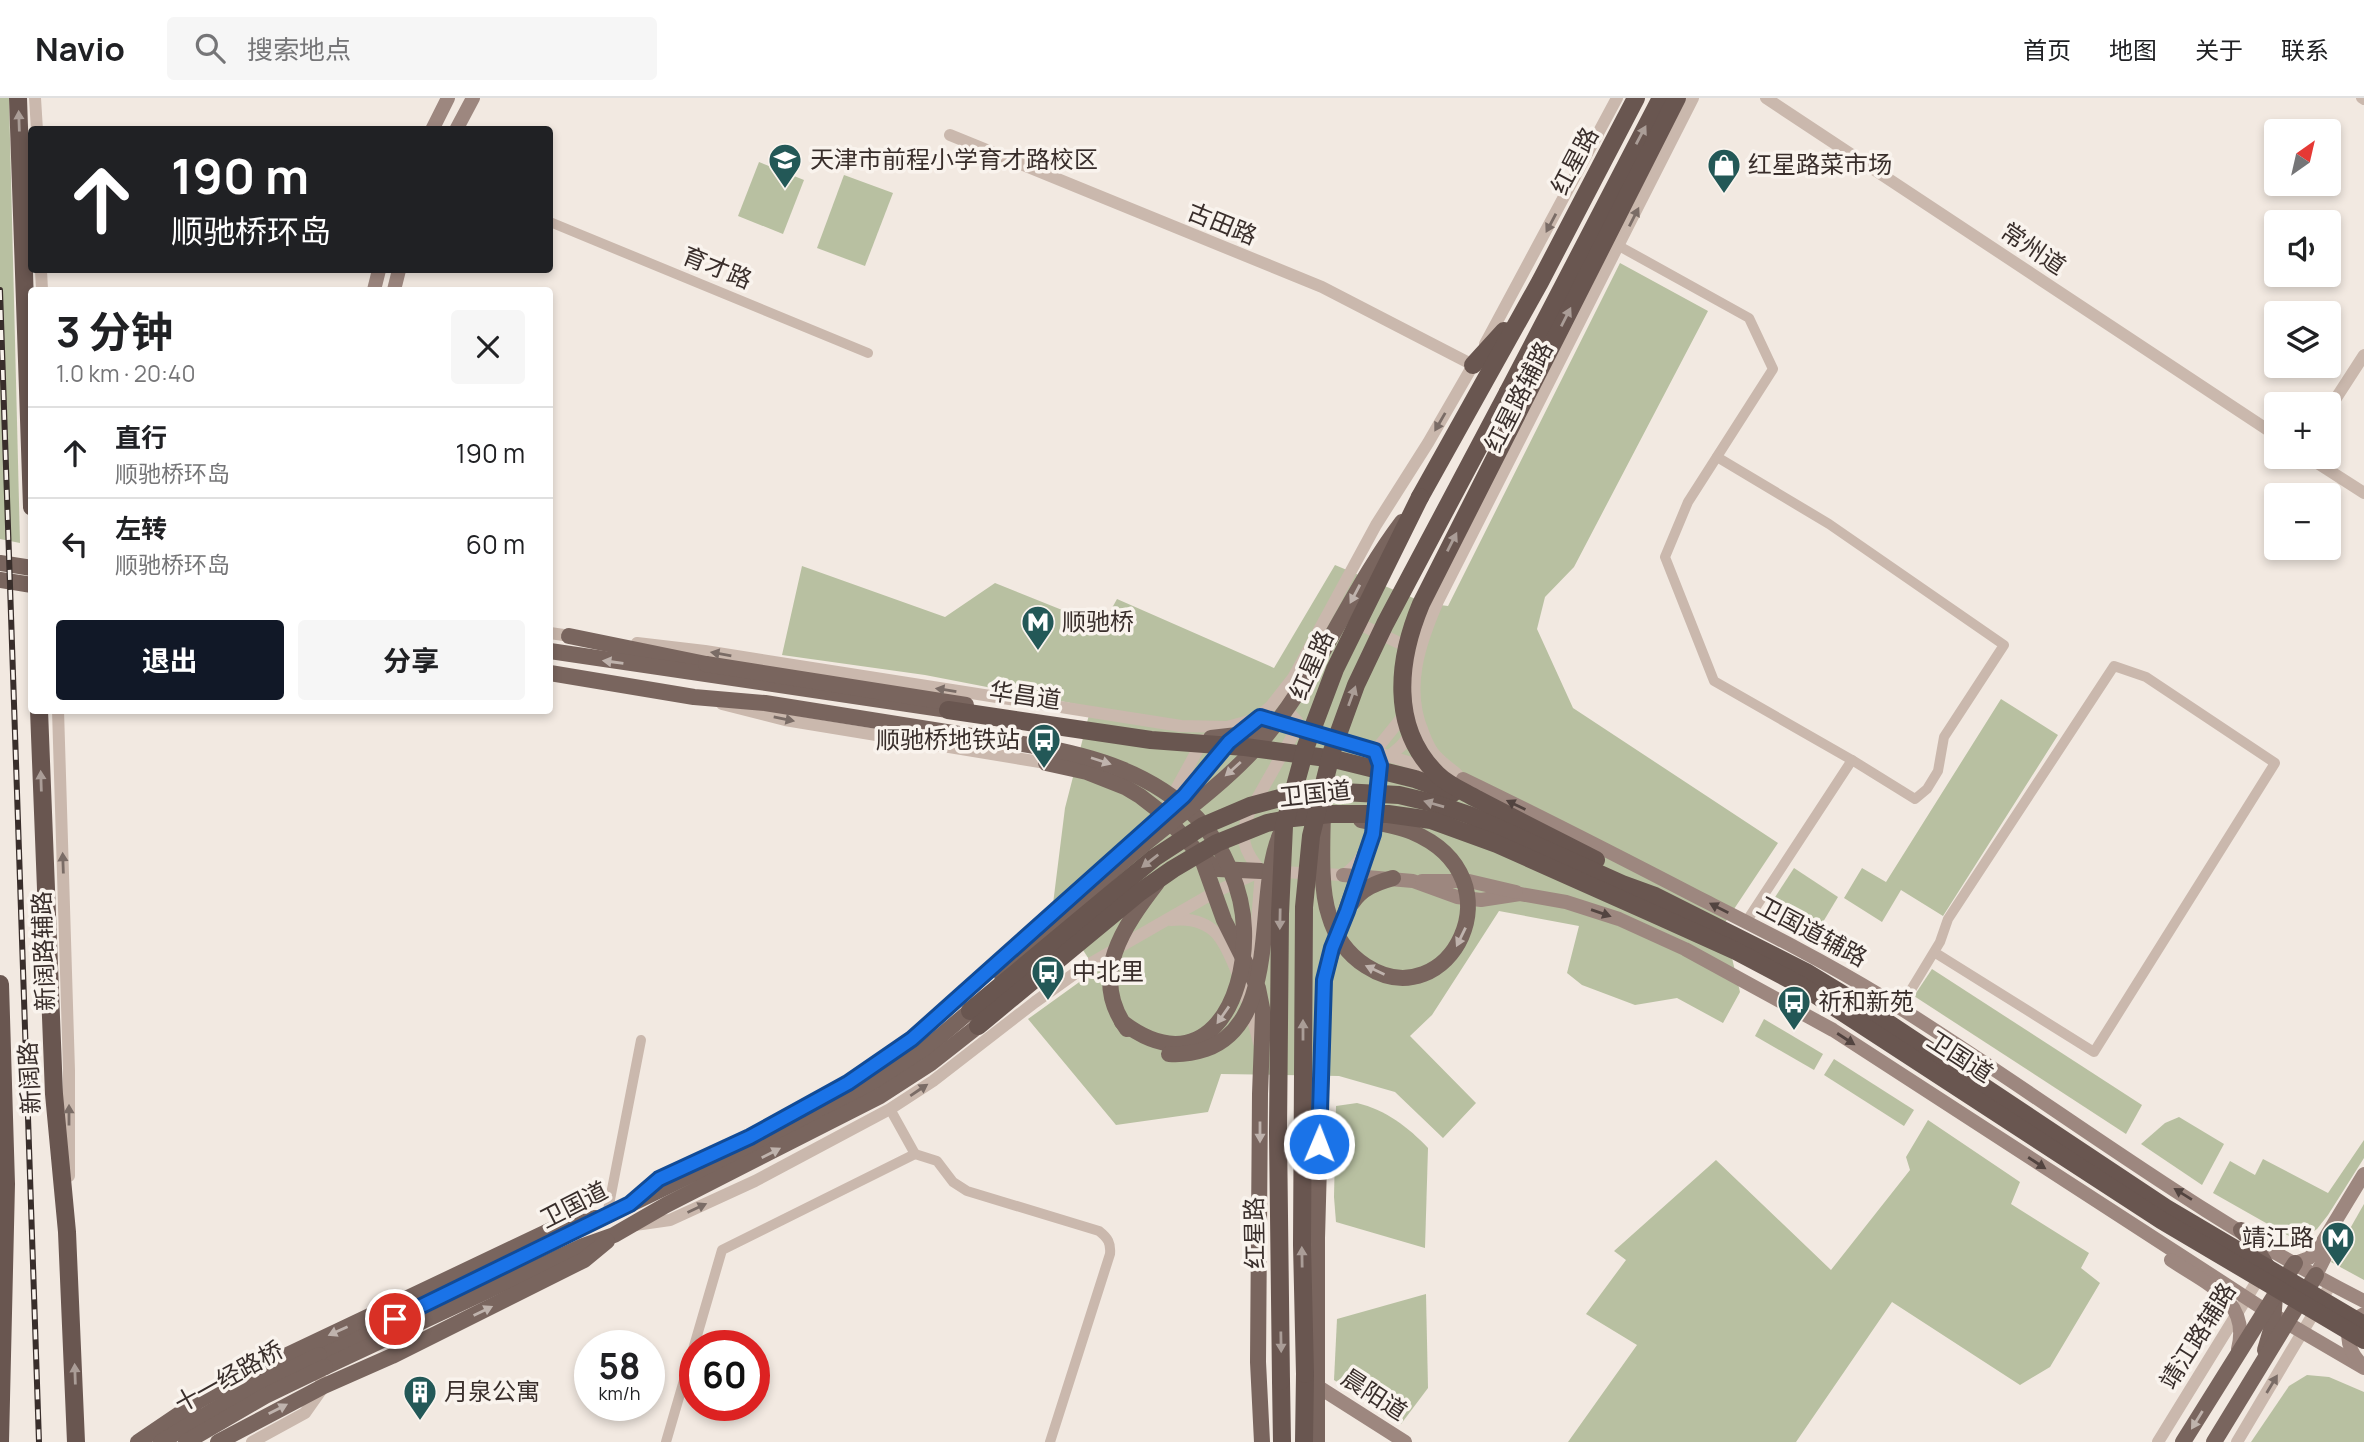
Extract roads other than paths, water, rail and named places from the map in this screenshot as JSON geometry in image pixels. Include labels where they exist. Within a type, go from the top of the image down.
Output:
[{"type":"highway","points":[[18,98],[28,390]]},
{"type":"highway","name":"红星路","points":[[1282,1442],[1271,1414],[1282,1381],[1278,1133],[1280,914],[1284,826],[1307,746],[1335,669],[1481,368],[1525,308],[1636,98]]},
{"type":"highway","name":"红星路","points":[[1308,1440],[1311,1380],[1302,1245],[1304,907],[1310,846],[1323,784],[1356,685],[1385,624],[1661,98]]},
{"type":"highway","points":[[1489,806],[1437,775],[1418,750],[1407,722],[1403,700],[1402,677],[1408,639],[1421,604],[1677,98]]},
{"type":"highway","name":"华昌道","points":[[948,710],[1151,740],[1245,747],[1334,759],[1415,779],[1489,806]]},
{"type":"highway","name":"新阔路","points":[[38,714],[54,1094],[67,1232],[76,1442]]},
{"type":"highway","name":"卫国道","points":[[974,1018],[1104,898],[1174,843],[1226,815],[1280,798],[1342,792],[1399,795],[1469,815],[1622,884],[1655,896],[1832,987],[2166,1208],[2364,1325]]},
{"type":"highway","name":"卫国道","points":[[1489,806],[1620,873],[1655,896]]},
{"type":"highway","name":"卫国道","points":[[974,1018],[1140,892],[1205,849],[1242,832],[1280,820],[1331,814],[1413,816],[1451,826],[1497,844],[1736,951],[1838,1007],[2161,1220],[2364,1340]]},
{"type":"highway","points":[[0,984],[6,1184],[0,1442]]},
{"type":"highway","points":[[1308,1440],[1317,1414]]},
{"type":"main road","points":[[434,126],[448,98]]},
{"type":"main road","points":[[459,126],[473,98]]},
{"type":"main road","points":[[974,1018],[1025,952],[1084,895],[1252,752],[1321,659],[1367,572],[1420,497]]},
{"type":"main road","points":[[0,562],[28,567]]},
{"type":"main road","points":[[0,580],[28,584]]},
{"type":"main road","name":"华昌道","points":[[569,636],[706,664],[1146,732],[1216,738],[1255,732],[1282,713]]},
{"type":"main road","name":"华昌道","points":[[553,651],[948,710]]},
{"type":"main road","points":[[553,674],[694,697],[734,699],[828,712],[1046,747],[1091,757],[1139,776],[1177,800],[1196,817],[1220,848],[1240,903],[1244,946],[1236,992],[1224,1015],[1210,1031],[1196,1040],[1170,1044],[1152,1041],[1122,1022]]},
{"type":"main road","points":[[1046,762],[1087,772],[1125,787],[1162,813],[1212,865],[1226,871],[1261,871]]},
{"type":"main road","name":"卫国道辅路","points":[[1462,779],[1583,837],[1789,943],[1899,1008],[2159,1180],[2241,1230]]},
{"type":"main road","points":[[1323,784],[1324,895],[1329,915],[1341,942],[1361,962],[1383,974],[1412,976],[1439,964],[1457,947],[1464,936],[1469,910],[1468,894],[1451,860],[1432,843],[1401,827],[1331,814]]},
{"type":"main road","points":[[1162,876],[1127,926],[1112,960],[1109,980],[1112,998],[1122,1022],[1134,1037],[1147,1046],[1176,1055],[1194,1053],[1214,1046],[1230,1034],[1246,1012],[1255,989],[1261,956],[1268,881],[1276,845],[1284,826]]},
{"type":"main road","points":[[1566,902],[1583,837]]},
{"type":"main road","points":[[1347,911],[1351,875],[1366,852],[1380,869],[1393,878]]},
{"type":"main road","points":[[1201,856],[1215,892],[1226,935],[1253,978],[1262,1005],[1259,1381],[1271,1414],[1262,1442]]},
{"type":"main road","points":[[1351,875],[1413,881],[1469,899],[1481,900],[1520,894],[1566,902],[1646,931],[1764,991],[1833,1030],[1954,1111],[2303,1334],[2364,1368]]},
{"type":"main road","points":[[1317,1414],[1311,1380],[1324,980],[1332,948],[1347,911],[1359,892],[1393,878]]},
{"type":"main road","points":[[1764,991],[1789,943]]},
{"type":"main road","name":"卫国道","points":[[580,1239],[614,1236],[632,1225],[663,1198],[868,1086],[974,1018]]},
{"type":"main road","points":[[1954,1111],[1984,1065]]},
{"type":"main road","points":[[2256,1375],[2269,1337],[2270,1312],[2275,1294],[2295,1263],[2309,1258],[2319,1248],[2364,1174]]},
{"type":"main road","points":[[2214,1442],[2288,1324],[2364,1187]]},
{"type":"main road","name":"卫国道","points":[[322,1361],[580,1239],[604,1216],[630,1204],[663,1198]]},
{"type":"main road","points":[[138,1442],[200,1401],[304,1346],[572,1220],[604,1216]]},
{"type":"main road","points":[[2241,1230],[2271,1258],[2295,1263],[2364,1301]]},
{"type":"main road","points":[[2146,1234],[2169,1259],[2232,1304],[2237,1312],[2242,1334],[2236,1356]]},
{"type":"main road","points":[[218,1442],[324,1386],[584,1261],[614,1236]]},
{"type":"main road","points":[[2271,1258],[2275,1294]]},
{"type":"main road","points":[[0,1260],[2,1279]]},
{"type":"main road","points":[[2183,1442],[2236,1356],[2270,1312]]},
{"type":"main road","points":[[2364,1314],[2353,1322],[2347,1335],[2350,1349],[2364,1368]]},
{"type":"main road","name":"十一经路桥","points":[[161,1442],[234,1397],[322,1361]]},
{"type":"main road","name":"十一经路桥","points":[[186,1442],[322,1361]]},
{"type":"main road","name":"晨阳道","points":[[1311,1380],[1405,1442]]},
{"type":"main road","name":"晨阳道","points":[[1317,1414],[1325,1409],[1339,1407],[1396,1442]]},
{"type":"street","points":[[36,98],[37,126]]},
{"type":"street","points":[[630,1204],[659,1179],[750,1137],[884,1060],[954,1002],[1191,789],[1229,742],[1272,706],[1293,678],[1376,525],[1428,443],[1481,368],[1522,278],[1617,98]]},
{"type":"street","name":"红星路辅路","points":[[1419,723],[1414,691],[1419,652],[1438,600],[1693,98]]},
{"type":"street","name":"常州道","points":[[1766,98],[2264,425]]},
{"type":"street","name":"常州道","points":[[1774,98],[2264,425]]},
{"type":"street","name":"古田路","points":[[950,135],[1322,287],[1481,368]]},
{"type":"street","name":"育才路","points":[[553,223],[868,352]]},
{"type":"street","points":[[1619,246],[1749,318],[1773,369],[1688,502],[1665,556],[1714,681],[1915,799],[1927,789],[1938,771],[1944,737],[2004,645],[1829,524],[1717,457]]},
{"type":"street","points":[[2340,392],[2364,355]]},
{"type":"street","points":[[2341,399],[2364,364]]},
{"type":"street","points":[[2329,469],[2364,492]]},
{"type":"street","points":[[1330,610],[1419,652]]},
{"type":"street","name":"华昌道","points":[[553,633],[705,651],[1181,726],[1227,727],[1260,717]]},
{"type":"street","points":[[1899,1008],[1934,952],[1948,919],[2114,666],[2146,677],[2275,763],[2094,1052],[1934,952]]},
{"type":"street","points":[[1253,978],[1261,871],[1244,847],[1243,827],[1297,727],[1297,721],[1287,711],[1293,678]]},
{"type":"street","points":[[694,697],[785,720],[1046,762]]},
{"type":"street","points":[[1375,751],[1399,719],[1415,704]]},
{"type":"street","name":"新阔路辅路","points":[[58,714],[69,1070],[67,1232]]},
{"type":"street","points":[[1260,717],[1375,751],[1384,760],[1462,779]]},
{"type":"street","points":[[1366,852],[1373,834],[1384,760],[1410,737],[1419,723]]},
{"type":"street","name":"卫国道辅路","points":[[1419,723],[1434,755],[1462,779]]},
{"type":"street","points":[[1162,813],[1209,728]]},
{"type":"street","points":[[1746,922],[1852,760]]},
{"type":"street","points":[[632,1225],[670,1220],[755,1181],[890,1109],[1081,970],[1215,892],[1261,871],[1351,875]]},
{"type":"street","points":[[1167,921],[1180,919],[1200,922],[1226,935],[1261,1053]]},
{"type":"street","points":[[1042,921],[1081,970]]},
{"type":"street","points":[[604,1216],[641,1040]]},
{"type":"street","points":[[1260,1094],[1320,1097]]},
{"type":"street","points":[[890,1109],[915,1154],[937,1161],[953,1182],[967,1191],[1099,1231],[1107,1237],[1111,1246],[1110,1254],[1050,1442]]},
{"type":"street","points":[[666,1442],[722,1250],[915,1154]]},
{"type":"street","name":"靖江路辅路","points":[[2158,1442],[2271,1258]]},
{"type":"street","points":[[2237,1442],[2331,1284]]},
{"type":"street","points":[[252,1442],[305,1413],[324,1386],[304,1346]]},
{"type":"railway","points":[[0,290],[39,1442]]},
{"type":"place","name":"天津市前程小学育才路校区","points":[[785,190]]},
{"type":"place","name":"红星路菜市场","points":[[1724,195]]},
{"type":"place","name":"顺驰桥","points":[[1038,652]]},
{"type":"place","name":"顺驰桥地铁站","points":[[1044,770]]},
{"type":"place","name":"中北里","points":[[1048,1002]]},
{"type":"place","name":"祈和新苑","points":[[1794,1032]]},
{"type":"place","name":"靖江路","points":[[2338,1268]]},
{"type":"place","name":"月泉公寓","points":[[420,1422]]}]
